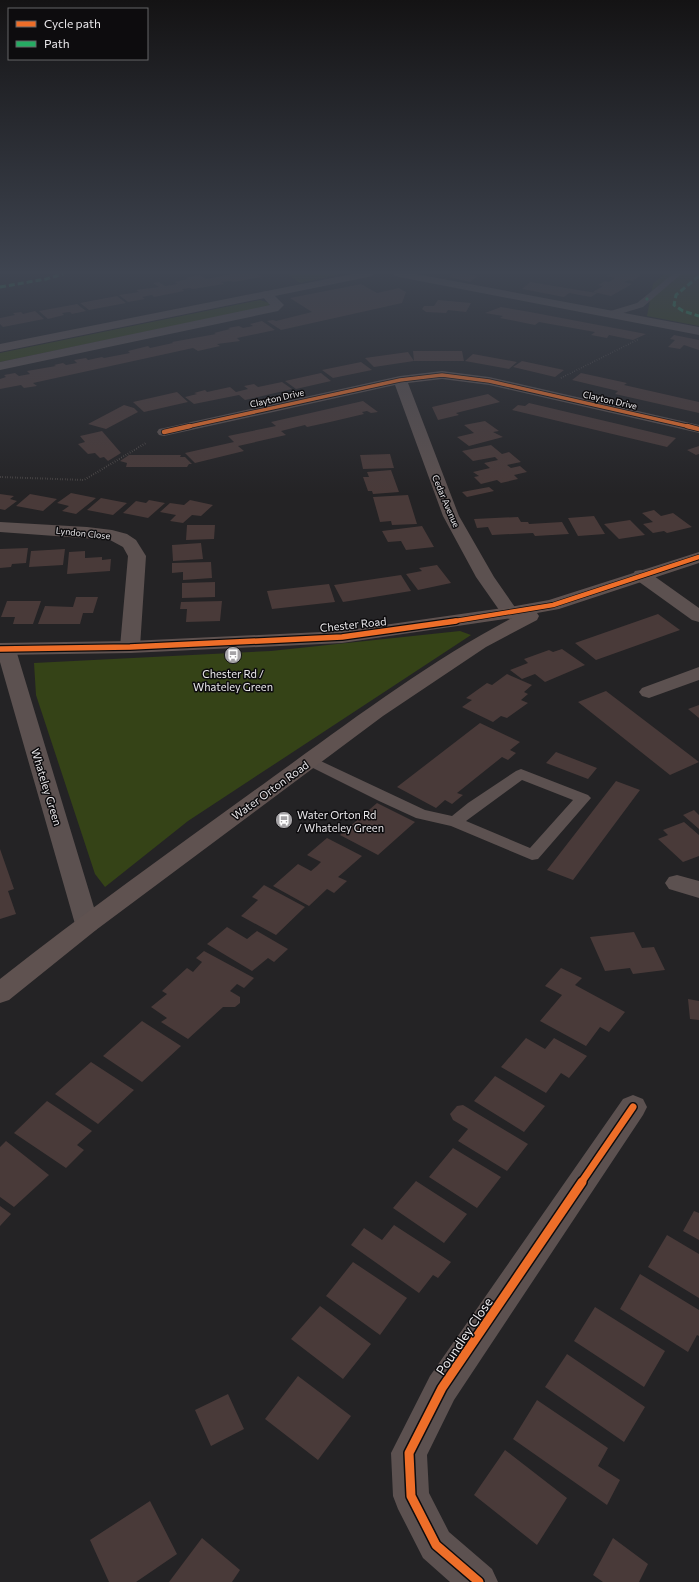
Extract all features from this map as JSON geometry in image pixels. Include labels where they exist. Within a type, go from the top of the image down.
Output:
[{"type":"main road","name":"Chester Road","points":[[3,649],[130,647],[342,637],[510,613],[553,605],[699,557]]},
{"type":"main road","name":"Water Orton Road","points":[[3,986],[376,712],[479,643],[553,605]]},
{"type":"street","points":[[0,366],[86,348]]},
{"type":"street","name":"Clayton Drive","points":[[164,432],[400,380],[442,375],[468,377],[699,429]]},
{"type":"street","name":"Cedar Avenue","points":[[400,380],[451,516],[485,577],[510,613]]},
{"type":"street","name":"Lyndon Close","points":[[0,527],[87,532],[112,535],[121,538],[130,544],[138,556],[130,647]]},
{"type":"street","points":[[641,576],[699,616]]},
{"type":"street","name":"Whateley Green","points":[[3,649],[87,924]]},
{"type":"street","points":[[649,692],[699,673]]},
{"type":"street","points":[[676,883],[699,890]]},
{"type":"street","name":"Poundley Close","points":[[479,1582],[436,1545],[410,1496],[409,1453],[442,1388],[633,1107]]},
{"type":"lane","points":[[310,761],[384,798],[421,814],[455,822],[532,855],[583,798],[521,774],[473,807],[455,822]]},
{"type":"path","points":[[532,392],[622,348]]},
{"type":"path","points":[[0,477],[84,480],[164,432]]},
{"type":"green space","points":[[25,348],[68,348],[0,362],[0,353]]},
{"type":"green space","points":[[460,631],[471,635],[188,821],[105,887],[95,874],[36,695],[34,663],[271,651]]},
{"type":"building","points":[[141,348],[212,348],[198,351],[193,348],[33,383],[37,386],[24,388],[21,385],[0,389],[0,379],[6,377],[4,375],[15,373],[19,376],[30,374],[27,371],[56,366],[54,365],[63,363],[66,365],[77,363],[74,360],[104,358],[130,353],[128,351]]},
{"type":"building","points":[[413,351],[462,351],[464,361],[414,361]]},
{"type":"building","points":[[408,352],[414,361],[374,367],[365,358]]},
{"type":"building","points":[[473,354],[517,362],[509,369],[465,361]]},
{"type":"building","points":[[522,361],[564,370],[555,377],[513,367]]},
{"type":"building","points":[[361,362],[372,370],[333,378],[322,370]]},
{"type":"building","points":[[321,373],[331,381],[296,389],[285,381]]},
{"type":"building","points":[[581,373],[627,383],[624,385],[699,402],[699,413],[615,394],[618,391],[572,380]]},
{"type":"building","points":[[282,382],[292,389],[245,400],[239,395],[194,404],[185,397],[205,390],[207,392],[230,387],[236,392],[248,389],[244,386],[254,384],[258,387]]},
{"type":"building","points":[[177,392],[188,402],[144,412],[133,402]]},
{"type":"building","points":[[488,394],[500,402],[456,413],[459,415],[438,420],[432,407]]},
{"type":"building","points":[[363,401],[378,412],[371,413],[367,411],[362,412],[364,414],[330,422],[307,427],[305,425],[281,431],[286,435],[238,446],[244,451],[195,463],[185,453],[234,442],[228,436],[276,426],[271,422]]},
{"type":"building","points":[[529,403],[676,438],[667,447],[512,410],[518,405],[525,406]]},
{"type":"building","points":[[124,405],[134,408],[138,412],[106,429],[88,424]]},
{"type":"building","points":[[485,421],[499,431],[493,432],[503,437],[469,446],[457,437],[474,433],[464,425]]},
{"type":"building","points":[[102,431],[121,453],[108,461],[104,457],[100,458],[95,453],[88,454],[78,444],[85,442],[80,436]]},
{"type":"building","points":[[491,445],[502,454],[509,452],[521,462],[507,465],[511,468],[520,466],[527,472],[514,475],[518,479],[501,483],[497,480],[481,484],[474,477],[479,476],[473,472],[490,468],[484,463],[498,460],[495,457],[473,461],[462,451]]},
{"type":"building","points":[[699,446],[699,454],[696,455],[687,450]]},
{"type":"building","points":[[390,454],[394,468],[363,469],[360,455]]},
{"type":"building","points":[[129,455],[181,455],[180,457],[185,457],[192,464],[189,464],[187,467],[126,467],[127,463],[120,461]]},
{"type":"building","points":[[391,470],[399,492],[373,494],[372,491],[368,491],[363,477],[369,477],[367,472]]},
{"type":"building","points":[[489,487],[494,491],[467,497],[462,492]]},
{"type":"building","points":[[71,493],[96,498],[76,514],[62,511],[69,506],[57,503]]},
{"type":"building","points":[[0,494],[14,496],[10,499],[17,501],[5,510],[0,509]]},
{"type":"building","points":[[30,494],[57,499],[43,511],[16,506]]},
{"type":"building","points":[[408,495],[417,524],[392,525],[391,521],[380,522],[373,497]]},
{"type":"building","points":[[101,498],[127,503],[113,515],[87,510]]},
{"type":"building","points":[[149,500],[165,503],[148,518],[123,513],[136,501],[146,503]]},
{"type":"building","points":[[190,500],[213,505],[201,516],[192,515],[183,523],[170,521],[176,515],[160,512],[170,503],[184,505]]},
{"type":"building","points":[[654,510],[661,516],[673,513],[692,527],[667,533],[664,531],[653,533],[643,524],[653,522],[642,513]]},
{"type":"building","points":[[594,516],[605,534],[578,536],[568,518]]},
{"type":"building","points":[[518,517],[521,522],[528,522],[529,524],[562,522],[569,534],[535,536],[533,533],[492,535],[488,527],[477,528],[474,519]]},
{"type":"building","points":[[630,520],[645,535],[619,539],[604,524]]},
{"type":"building","points":[[187,525],[215,525],[214,539],[186,540]]},
{"type":"building","points":[[422,526],[434,547],[406,550],[401,541],[388,542],[382,531]]},
{"type":"building","points":[[201,543],[203,559],[173,561],[172,545]]},
{"type":"building","points":[[28,548],[26,563],[12,564],[11,567],[0,568],[0,549]]},
{"type":"building","points":[[65,549],[63,565],[29,567],[31,551]]},
{"type":"building","points":[[85,551],[85,558],[102,557],[102,560],[111,559],[110,571],[67,574],[69,552]]},
{"type":"building","points":[[211,562],[212,578],[183,580],[183,572],[172,573],[172,563]]},
{"type":"building","points":[[437,565],[451,583],[418,590],[406,574],[422,571],[419,568]]},
{"type":"building","points":[[401,575],[411,591],[343,602],[334,585]]},
{"type":"building","points":[[215,582],[215,597],[182,598],[182,583]]},
{"type":"building","points":[[329,584],[335,602],[272,609],[267,591]]},
{"type":"building","points":[[76,597],[98,597],[93,613],[83,613],[80,624],[38,624],[45,606],[73,607]]},
{"type":"building","points":[[7,601],[41,601],[33,624],[13,624],[15,617],[1,617]]},
{"type":"building","points":[[222,601],[220,621],[186,622],[187,609],[180,609],[181,602]]},
{"type":"building","points":[[658,614],[680,630],[596,660],[575,643]]},
{"type":"building","points":[[562,649],[585,665],[545,682],[535,674],[522,679],[510,670],[528,663],[524,659],[549,650],[553,652]]},
{"type":"building","points":[[507,674],[532,685],[524,692],[528,694],[521,700],[528,703],[507,718],[501,716],[493,722],[462,707],[472,700],[466,698],[487,683],[492,685]]},
{"type":"building","points":[[606,691],[699,762],[670,775],[578,702]]},
{"type":"building","points":[[699,705],[699,718],[688,709]]},
{"type":"building","points":[[480,723],[520,742],[510,750],[516,753],[508,760],[502,757],[457,793],[463,795],[452,804],[445,800],[436,808],[397,787]]},
{"type":"building","points":[[556,752],[597,768],[588,779],[546,763]]},
{"type":"building","points":[[616,781],[640,790],[573,880],[547,870]]},
{"type":"building","points":[[377,803],[415,822],[378,855],[340,835]]},
{"type":"building","points":[[694,810],[699,815],[699,829],[683,815]]},
{"type":"building","points":[[684,822],[699,835],[699,856],[683,862],[658,839],[668,835],[663,830]]},
{"type":"building","points":[[327,838],[362,856],[338,877],[347,881],[334,893],[327,889],[309,906],[273,886],[298,864],[311,871],[317,866],[321,862],[307,855]]},
{"type":"building","points":[[0,849],[14,889],[8,891],[16,914],[0,919]]},
{"type":"building","points":[[264,885],[305,907],[276,935],[241,916],[258,900],[252,897]]},
{"type":"building","points":[[227,927],[247,939],[257,931],[288,949],[274,962],[268,958],[252,971],[207,944]]},
{"type":"building","points":[[634,932],[642,948],[654,947],[665,970],[633,974],[630,968],[605,971],[590,937]]},
{"type":"building","points":[[204,951],[254,978],[244,988],[237,984],[230,991],[240,997],[240,1003],[235,1007],[223,1007],[188,1039],[161,1022],[167,1018],[151,1007],[167,994],[162,991],[187,968],[193,972],[202,962],[196,958]]},
{"type":"building","points":[[561,968],[582,978],[575,985],[625,1012],[609,1032],[600,1027],[586,1046],[540,1021],[562,995],[545,986]]},
{"type":"building","points":[[688,999],[699,1001],[699,1020],[690,1019]]},
{"type":"building","points":[[142,1021],[181,1046],[142,1082],[103,1056]]},
{"type":"building","points":[[526,1038],[545,1049],[554,1038],[587,1056],[569,1078],[561,1073],[546,1093],[501,1067]]},
{"type":"building","points":[[91,1062],[134,1090],[98,1124],[55,1094]]},
{"type":"building","points":[[495,1076],[545,1106],[524,1132],[474,1101]]},
{"type":"building","points":[[47,1101],[92,1131],[77,1145],[84,1150],[66,1168],[14,1133]]},
{"type":"building","points":[[463,1105],[528,1144],[507,1171],[458,1141],[468,1129],[453,1120],[450,1114],[457,1106]]},
{"type":"building","points":[[6,1141],[49,1175],[14,1207],[0,1197],[0,1147]]},
{"type":"building","points":[[453,1148],[501,1177],[477,1208],[429,1177]]},
{"type":"building","points":[[416,1181],[467,1214],[444,1243],[393,1208]]},
{"type":"building","points":[[0,1206],[11,1214],[0,1226]]},
{"type":"building","points":[[694,1211],[699,1213],[699,1240],[683,1231]]},
{"type":"building","points":[[394,1225],[451,1262],[438,1278],[433,1275],[419,1293],[351,1245],[364,1228],[382,1240]]},
{"type":"building","points":[[667,1235],[699,1254],[699,1298],[648,1267]]},
{"type":"building","points":[[353,1262],[407,1298],[380,1335],[326,1296]]},
{"type":"building","points":[[640,1274],[699,1310],[699,1336],[697,1335],[688,1352],[620,1309]]},
{"type":"building","points":[[320,1306],[371,1344],[343,1379],[291,1339]]},
{"type":"building","points":[[595,1307],[665,1351],[644,1387],[574,1341]]},
{"type":"building","points":[[567,1354],[645,1407],[624,1442],[545,1387]]},
{"type":"building","points":[[298,1376],[351,1416],[318,1460],[265,1419]]},
{"type":"building","points":[[228,1394],[244,1429],[211,1446],[195,1410]]},
{"type":"building","points":[[537,1400],[608,1448],[598,1466],[620,1480],[607,1505],[513,1439]]},
{"type":"building","points":[[505,1450],[567,1498],[537,1545],[474,1495]]},
{"type":"building","points":[[150,1501],[177,1554],[136,1582],[109,1582],[90,1540]]},
{"type":"building","points":[[202,1538],[240,1570],[232,1582],[169,1582]]},
{"type":"building","points":[[613,1538],[648,1564],[639,1582],[603,1582],[593,1575]]},
{"type":"cycle path","points":[[164,432],[400,380],[442,375],[489,381],[699,429]]},
{"type":"cycle path","points":[[0,649],[130,647],[342,637],[510,613],[553,605],[699,557]]},
{"type":"cycle path","points":[[479,1582],[436,1545],[411,1496],[409,1453],[442,1388],[633,1107]]},
{"type":"place","name":"Chester Rd / Whateley Green","points":[[233,655]]},
{"type":"place","name":"Water Orton Rd / Whateley Green","points":[[284,820]]}]
